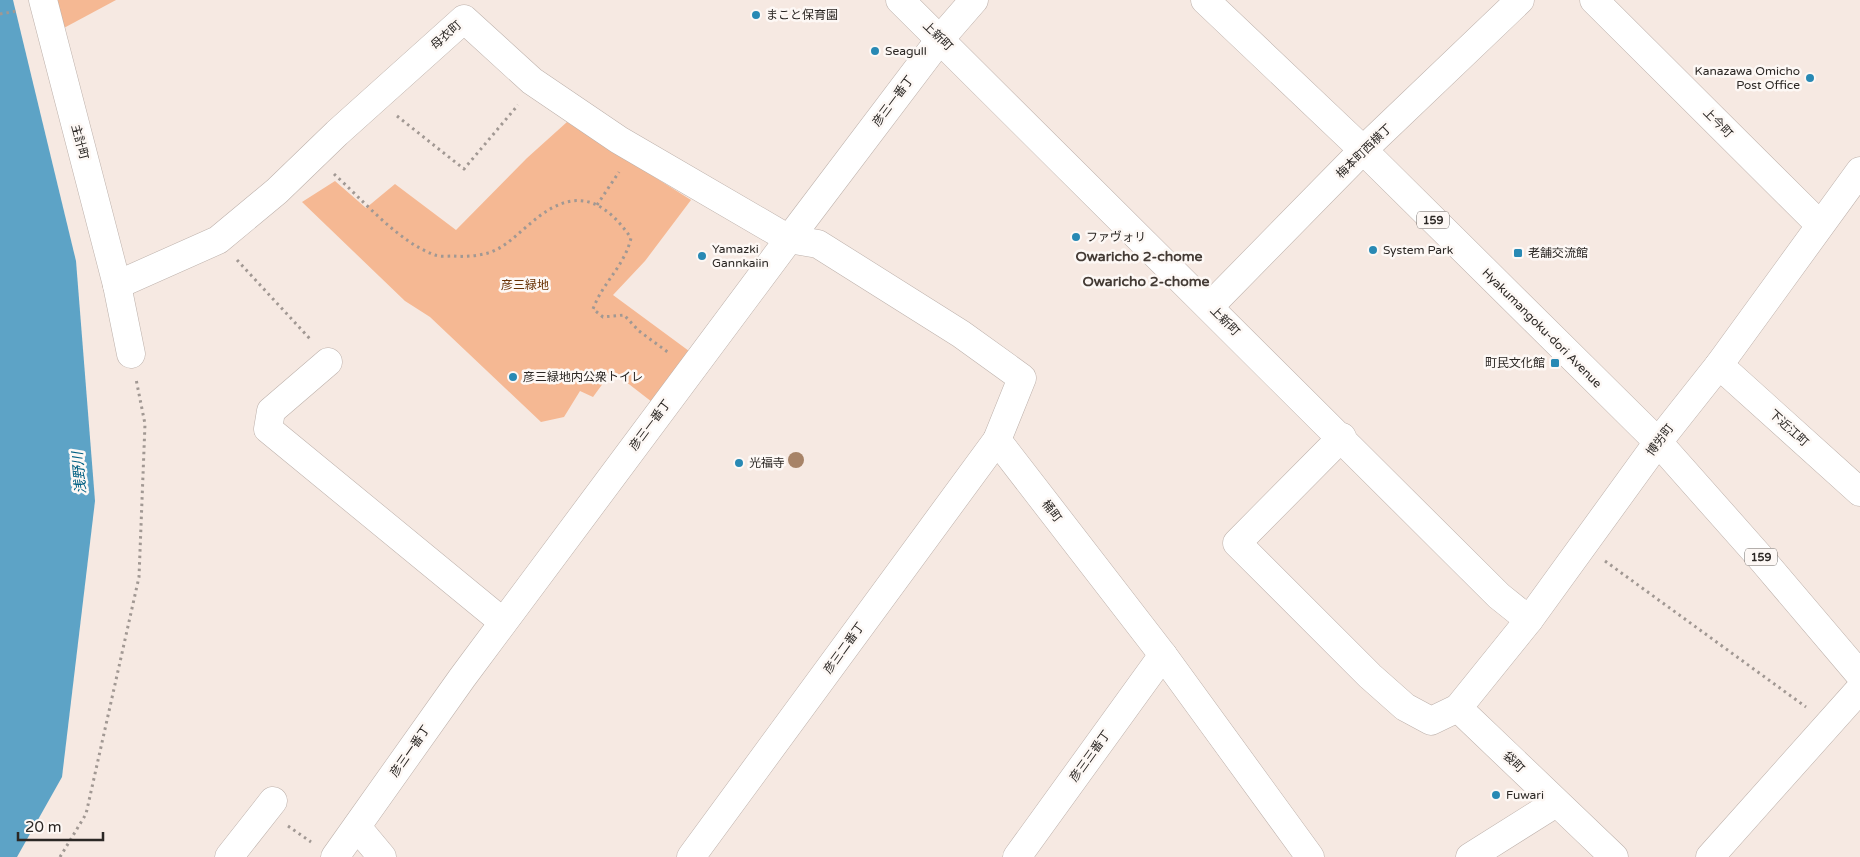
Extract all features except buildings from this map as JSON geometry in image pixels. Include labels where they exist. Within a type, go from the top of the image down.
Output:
[{"type":"main road","name":"上新町","points":[[900,0],[941,38],[1499,596],[1529,620]]},
{"type":"main road","name":"彦三一番丁","points":[[326,852],[357,827],[503,622],[691,369],[941,38],[974,0]]},
{"type":"main road","name":"Hyakumangoku-dori Avenue","points":[[1206,0],[1363,150],[1658,442],[1760,556],[1860,674]]},
{"type":"main road","name":"梅本町西横丁","points":[[1210,306],[1363,150],[1520,0]]},
{"type":"main road","name":"上今町","points":[[1594,0],[1820,225]]},
{"type":"main road","name":"主計町","points":[[43,3],[117,285],[131,354]]},
{"type":"main road","name":"母衣町","points":[[117,285],[218,240],[277,191],[464,18],[536,84],[634,149],[789,238]]},
{"type":"main road","name":"博労町","points":[[1458,708],[1529,620],[1658,442],[1719,365],[1820,225],[1857,183]]},
{"type":"main road","points":[[789,238],[818,244],[961,334],[1022,378],[997,440]]},
{"type":"main road","points":[[328,362],[271,411],[268,429],[503,622]]},
{"type":"main road","name":"下近江町","points":[[1719,365],[1860,492]]},
{"type":"main road","points":[[1342,437],[1237,543],[1370,676],[1405,707],[1432,721],[1458,708]]},
{"type":"main road","name":"桶町","points":[[997,440],[1164,655],[1310,857]]},
{"type":"main road","name":"彦三二番丁","points":[[691,857],[997,440]]},
{"type":"main road","name":"彦三三番丁","points":[[1017,857],[1164,655]]},
{"type":"main road","points":[[1710,857],[1860,689]]},
{"type":"main road","name":"袋町","points":[[1458,708],[1614,857]]},
{"type":"main road","points":[[1470,857],[1556,803]]},
{"type":"main road","points":[[229,857],[269,805]]},
{"type":"main road","points":[[357,827],[382,857]]},
{"type":"path","points":[[0,14],[7,13]]},
{"type":"path","points":[[376,98],[464,169],[536,84]]},
{"type":"path","points":[[597,205],[634,149]]},
{"type":"path","points":[[314,155],[411,243],[436,256],[463,257],[488,253],[516,238],[531,222],[555,207],[581,199],[597,205],[616,218],[631,238],[627,256],[598,296],[593,309],[603,317],[624,315],[639,331],[691,369]]},
{"type":"path","points":[[218,240],[303,329],[328,362]]},
{"type":"path","points":[[60,857],[86,814],[139,577],[145,424],[131,354]]},
{"type":"path","points":[[1584,545],[1829,723]]},
{"type":"path","points":[[269,805],[326,852]]},
{"type":"green space","points":[[54,0],[116,0],[62,29]]},
{"type":"green space","name":"彦三緑地","points":[[567,122],[691,200],[645,261],[613,295],[689,351],[652,402],[612,371],[593,397],[580,391],[564,417],[541,422],[430,317],[405,301],[302,202],[335,181],[366,208],[395,184],[456,230],[527,158]]},
{"type":"water","name":"浅野川","points":[[0,0],[13,0],[76,261],[95,501],[62,777],[17,857],[0,857]]},
{"type":"place","name":"まこと保育園","points":[[756,15]]},
{"type":"place","name":"Seagull","points":[[875,51]]},
{"type":"place","name":"Kanazawa Omicho Post Office","points":[[1810,78]]},
{"type":"place","name":"ファヴォリ","points":[[1076,237]]},
{"type":"place","name":"System Park","points":[[1373,250]]},
{"type":"place","name":"老舗交流館","points":[[1518,253]]},
{"type":"place","name":"Yamazki Gannkaiin","points":[[702,256]]},
{"type":"place","name":"町民文化館","points":[[1555,363]]},
{"type":"place","name":"彦三緑地内公衆トイレ","points":[[513,377]]},
{"type":"place","name":"光福寺","points":[[739,463]]},
{"type":"place","name":"Fuwari","points":[[1496,795]]},
{"type":"district","name":"Owaricho 2-chome","points":[[1139,256]]},
{"type":"district","name":"Owaricho 2-chome","points":[[1146,281]]}]
